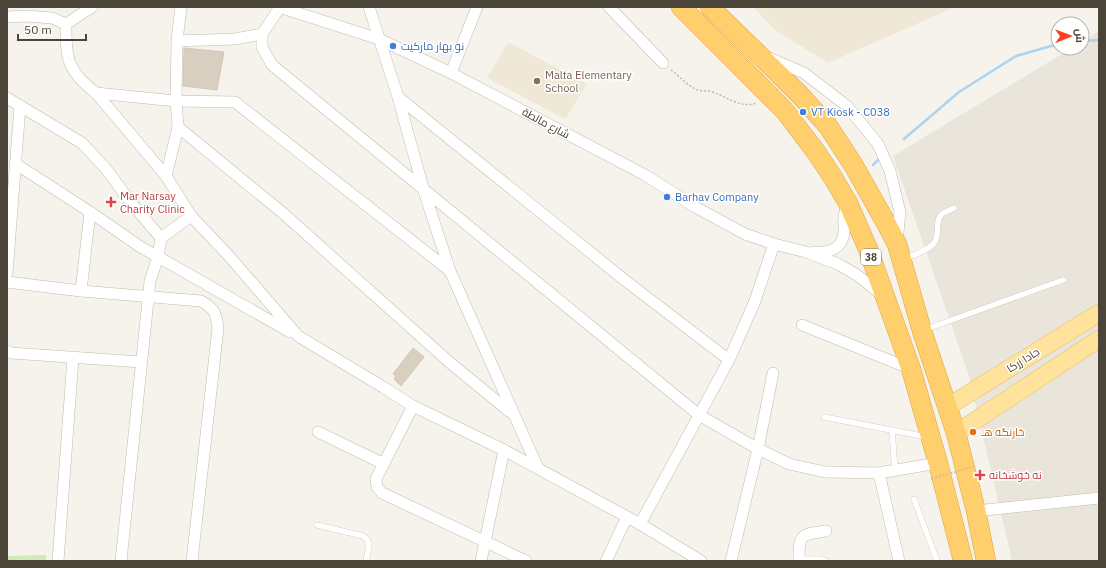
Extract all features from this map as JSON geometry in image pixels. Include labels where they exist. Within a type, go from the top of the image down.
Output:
[{"type":"highway","name":"38","points":[[681,7],[784,110],[816,152],[848,203],[868,249],[911,369],[931,438],[935,471],[962,561]]},
{"type":"highway","name":"38","points":[[710,7],[800,95],[828,126],[878,206],[900,252],[922,331],[956,433],[976,511],[986,561]]},
{"type":"highway","points":[[784,110],[800,95]]},
{"type":"main road","name":"جادا زرکا","points":[[947,407],[1099,313]]},
{"type":"main road","points":[[956,433],[1099,339]]},
{"type":"main road","points":[[964,397],[961,401],[960,410],[966,418],[974,420]]},
{"type":"street","points":[[66,24],[92,7]]},
{"type":"street","points":[[166,176],[178,127],[176,101],[177,41],[180,7]]},
{"type":"street","points":[[280,7],[262,34],[262,47],[272,65],[699,415],[758,449],[789,464],[825,472],[879,473],[895,471],[935,471]]},
{"type":"street","name":"شارع مالطة","points":[[280,7],[379,39],[451,73],[645,175],[697,208],[745,234],[774,244],[806,252],[838,264],[886,298]]},
{"type":"street","points":[[369,7],[398,97],[423,188],[450,272],[538,468]]},
{"type":"street","points":[[451,73],[478,7]]},
{"type":"street","points":[[609,7],[663,63]]},
{"type":"street","points":[[7,20],[7,17],[27,12],[52,18],[66,24]]},
{"type":"street","points":[[66,24],[66,46],[70,65],[82,82],[96,93],[166,176],[191,216],[229,256],[297,336]]},
{"type":"street","points":[[177,41],[235,39],[262,34]]},
{"type":"street","points":[[756,53],[804,73],[847,106],[878,144],[890,171],[900,212],[900,252]]},
{"type":"street","points":[[96,93],[176,101],[235,102],[450,272]]},
{"type":"street","points":[[398,97],[616,273],[729,360]]},
{"type":"street","points":[[7,98],[82,143],[107,170],[132,204],[161,238]]},
{"type":"street","points":[[7,273],[20,106]]},
{"type":"street","points":[[178,127],[284,214],[448,361],[513,414]]},
{"type":"street","points":[[16,164],[139,246],[297,336],[413,406],[538,468],[640,524],[701,561]]},
{"type":"street","name":"شارع مالطة","points":[[806,252],[826,252],[838,247],[844,238],[845,230],[843,221],[848,203]]},
{"type":"street","points":[[81,291],[90,212]]},
{"type":"street","points":[[121,561],[150,281],[158,257],[161,238],[191,216]]},
{"type":"street","points":[[640,524],[729,360],[755,301],[774,244]]},
{"type":"street","points":[[7,282],[81,291],[201,301],[210,307],[216,315],[218,328],[192,561]]},
{"type":"street","points":[[802,325],[911,369]]},
{"type":"street","points":[[7,351],[11,353],[141,362]]},
{"type":"street","points":[[58,561],[73,358]]},
{"type":"street","points":[[732,561],[758,449],[772,373]]},
{"type":"street","points":[[413,406],[376,480],[377,487],[382,493],[526,561]]},
{"type":"street","points":[[318,432],[384,464]]},
{"type":"street","points":[[481,561],[504,450]]},
{"type":"street","points":[[879,473],[898,561]]},
{"type":"street","points":[[976,511],[1099,498]]},
{"type":"street","points":[[606,561],[627,517]]},
{"type":"street","points":[[799,560],[799,544],[801,538],[806,534],[826,531]]},
{"type":"lane","points":[[900,252],[930,248],[937,238],[940,217],[954,208]]},
{"type":"lane","points":[[922,331],[1063,280]]},
{"type":"lane","points":[[824,417],[931,438]]},
{"type":"lane","points":[[892,430],[895,471]]},
{"type":"lane","points":[[914,499],[936,561]]},
{"type":"lane","points":[[317,525],[363,536],[367,540],[369,546],[366,561]]},
{"type":"lane","points":[[799,560],[820,559],[826,561]]},
{"type":"path","points":[[663,63],[697,90],[713,92],[735,103],[745,105],[754,104],[766,91]]},
{"type":"path","points":[[935,471],[975,466]]},
{"type":"shaded area","points":[[753,7],[955,7],[828,63],[775,30]]},
{"type":"shaded area","points":[[1099,31],[1099,561],[1012,561],[969,376],[893,156],[1059,56],[1090,56],[1090,37]]},
{"type":"shaded area","name":"Malta Elementary School","points":[[508,42],[587,84],[565,119],[487,78]]},
{"type":"green space","points":[[46,555],[46,561],[7,561],[7,556]]},
{"type":"building","points":[[184,48],[224,52],[217,90],[183,86]]},
{"type":"building","points":[[413,348],[424,357],[401,386],[394,379],[396,376],[393,374]]},
{"type":"waterway","points":[[1090,41],[1099,40]]},
{"type":"waterway","points":[[904,139],[959,92],[1016,56],[1050,46]]},
{"type":"waterway","points":[[873,165],[879,159]]},
{"type":"place","name":"نو بهار ماركيت","points":[[393,46]]},
{"type":"place","name":"Malta Elementary School","points":[[537,81]]},
{"type":"place","name":"VT Kiosk - C038","points":[[803,112]]},
{"type":"place","name":"Barhav Company","points":[[667,197]]},
{"type":"place","name":"Mar Narsay Charity Clinic","points":[[111,202]]},
{"type":"place","name":"خارنگه هـ","points":[[973,432]]},
{"type":"place","name":"نه خوشخانه","points":[[980,475]]}]
